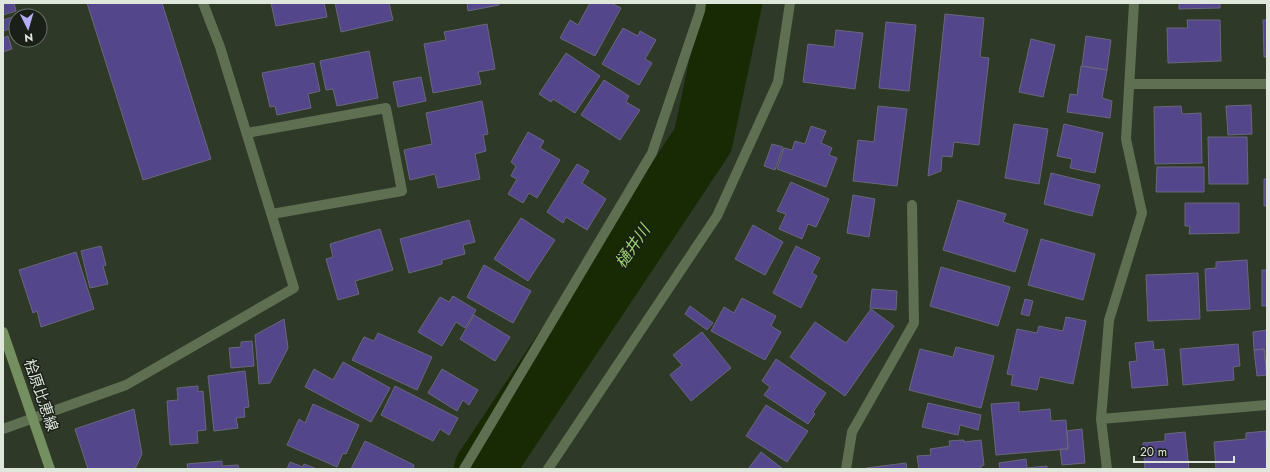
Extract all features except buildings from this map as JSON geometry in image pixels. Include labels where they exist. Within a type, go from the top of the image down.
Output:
[{"type":"main road","name":"桧原比恵線","points":[[3,332],[50,469]]},
{"type":"street","points":[[3,429],[126,385],[294,288],[220,47],[203,3]]},
{"type":"street","points":[[464,469],[652,153],[700,11],[701,3]]},
{"type":"street","points":[[548,469],[717,216],[778,82],[790,3]]},
{"type":"street","points":[[1107,469],[1101,419],[1109,320],[1142,213],[1126,139],[1134,3]]},
{"type":"street","points":[[1129,84],[1267,84]]},
{"type":"street","points":[[247,133],[386,108],[402,191],[272,214]]},
{"type":"street","points":[[846,469],[852,432],[914,324],[912,205]]},
{"type":"street","points":[[1101,419],[1267,405]]},
{"type":"waterway","name":"樋井川","points":[[484,469],[703,140],[732,3]]}]
